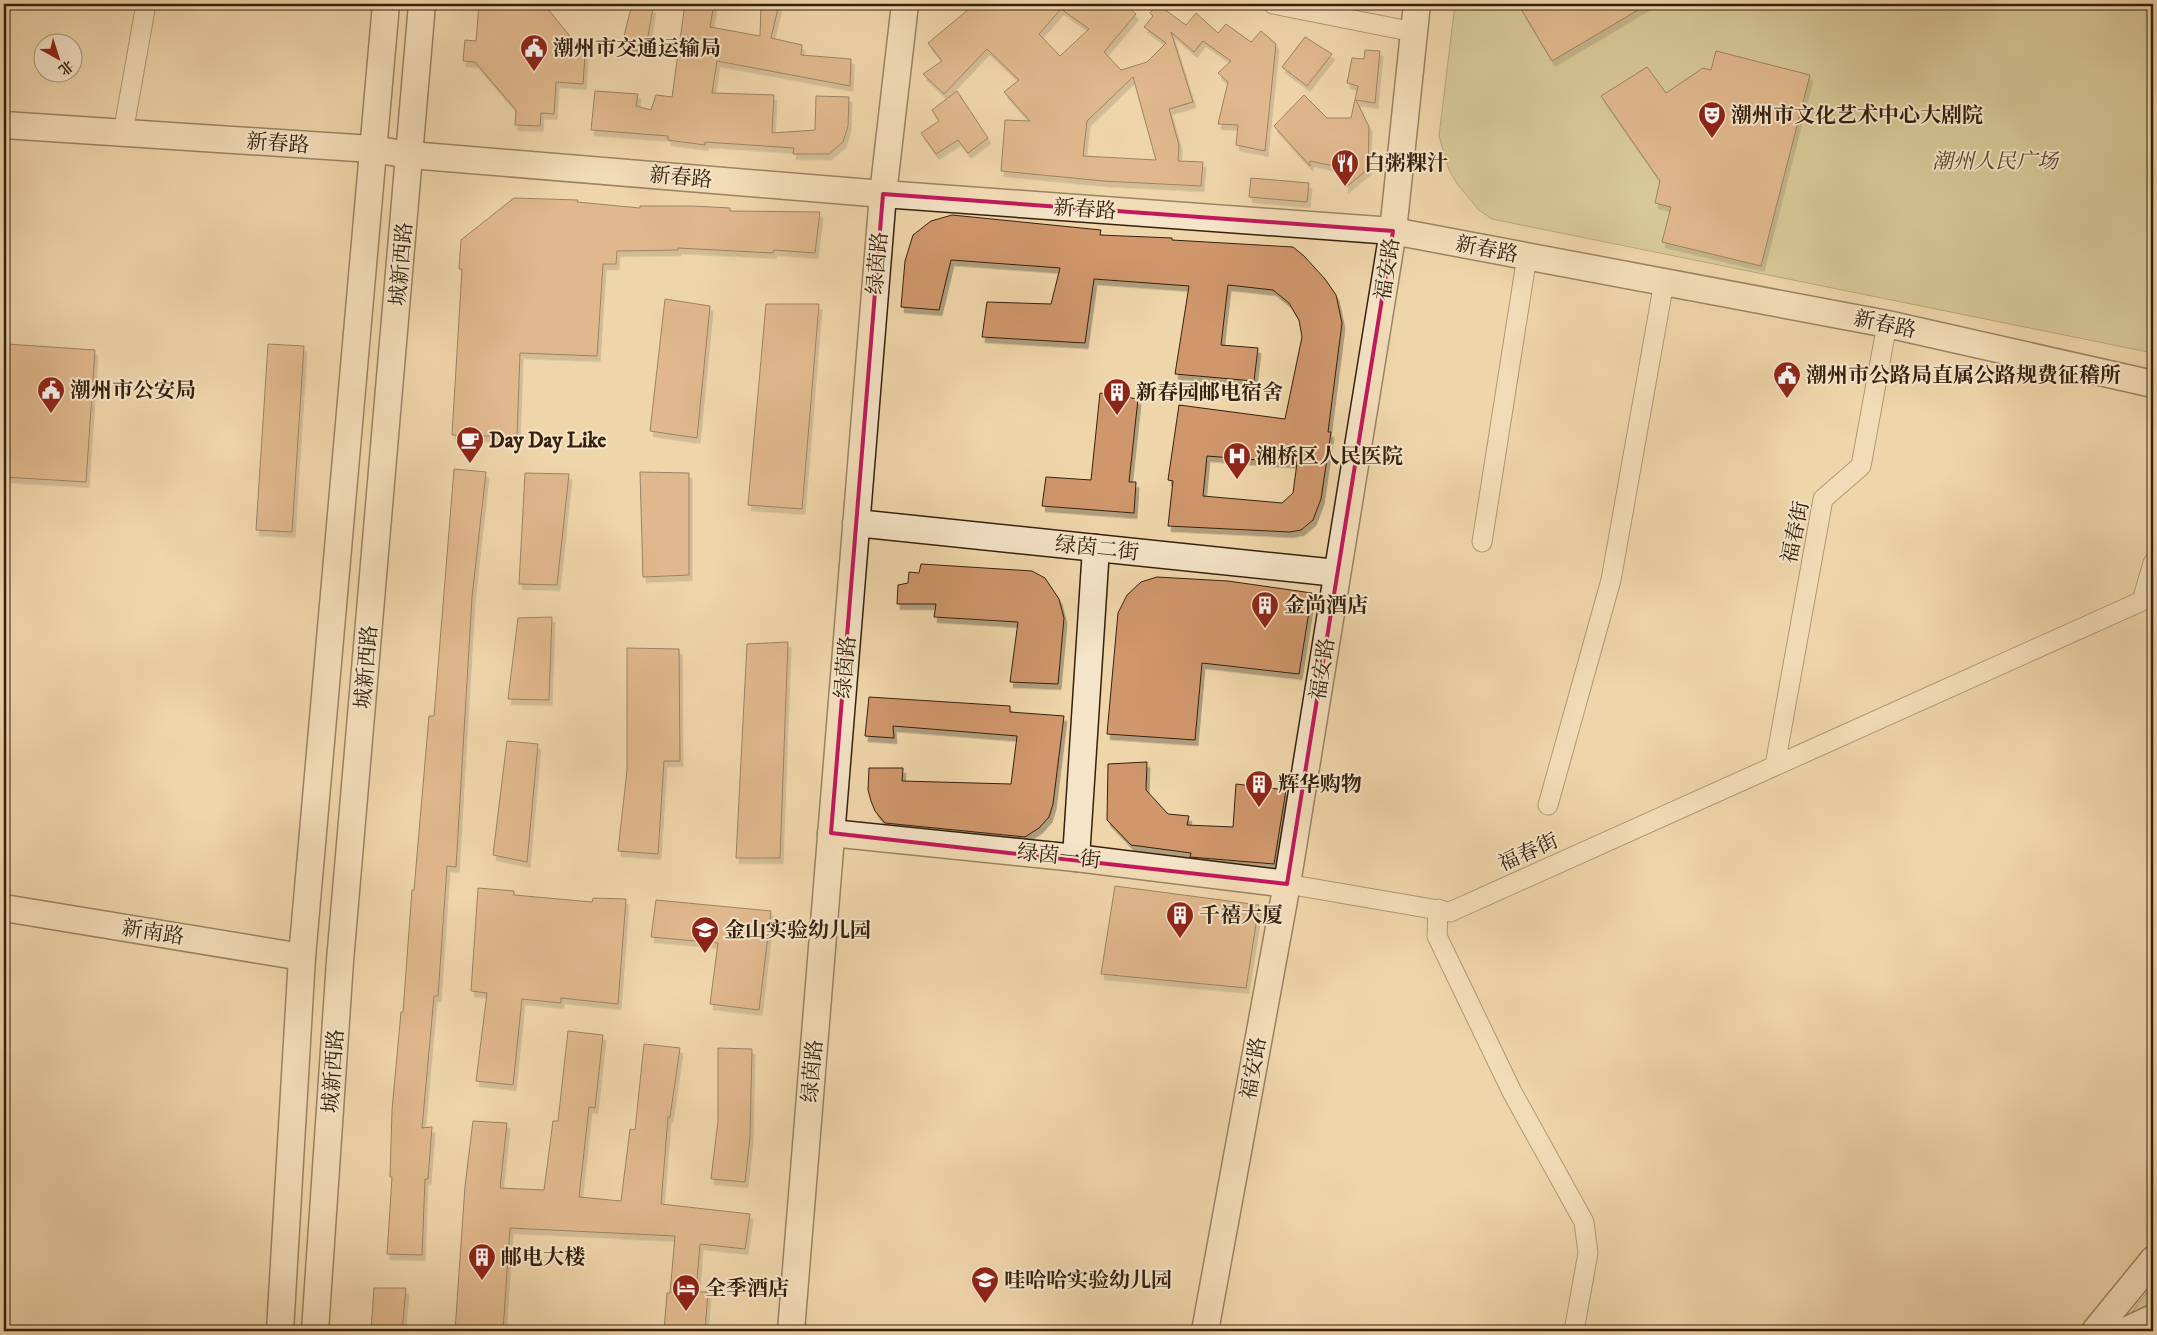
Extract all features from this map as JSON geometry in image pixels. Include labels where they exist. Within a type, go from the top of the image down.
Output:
[{"type":"street","points":[[123,133],[146,4]]},
{"type":"street","name":"城新西路","points":[[280,1331],[302,957],[386,4]]},
{"type":"street","name":"城新西路","points":[[315,1331],[340,961],[422,4]]},
{"type":"street","name":"绿茵路","points":[[791,1331],[883,194],[905,4]]},
{"type":"street","points":[[1273,4],[1414,32]]},
{"type":"street","name":"福安路","points":[[1205,1331],[1287,884],[1393,231],[1417,4]]},
{"type":"street","name":"新春路","points":[[4,125],[372,149],[410,155],[883,194],[1393,231],[1887,324],[2153,384]]},
{"type":"street","points":[[1482,542],[1527,256]]},
{"type":"street","points":[[1548,805],[1611,580],[1664,282]]},
{"type":"street","name":"福春街","points":[[1775,765],[1822,499],[1861,466],[1887,324]]},
{"type":"street","name":"绿茵二街","points":[[856,523],[1337,573]]},
{"type":"street","points":[[1076,858],[1096,548]]},
{"type":"street","name":"福春街","points":[[1287,884],[1450,912],[2142,601],[2153,563]]},
{"type":"street","name":"绿茵一街","points":[[831,833],[1076,858],[1287,884]]},
{"type":"street","name":"新南路","points":[[4,908],[302,957]]},
{"type":"street","points":[[1438,909],[1437,936],[1512,1092],[1584,1222],[1588,1253],[1574,1331]]},
{"type":"street","points":[[2095,1331],[2153,1260]]},
{"type":"street","points":[[2125,1331],[2153,1318]]},
{"type":"highlighted area","points":[[883,194],[1393,231],[1287,884],[831,833]]},
{"type":"green space","name":"潮州人民广场","points":[[1455,4],[2153,4],[2153,353],[1492,219],[1479,210],[1458,185],[1449,170],[1439,136]]},
{"type":"green space","points":[[2153,1284],[2153,1306],[2128,1317]]},
{"type":"building","name":"潮州市交通运输局","points":[[479,4],[544,4],[585,55],[583,84],[556,82],[554,114],[541,113],[540,126],[515,125],[516,110],[475,62],[463,61],[465,40],[476,41]]},
{"type":"building","points":[[632,4],[653,8],[645,52],[621,48]]},
{"type":"building","points":[[685,4],[714,4],[710,27],[760,36],[761,4],[779,4],[771,38],[802,45],[801,55],[851,59],[850,86],[717,61],[712,93],[774,95],[772,133],[815,130],[816,96],[849,97],[848,126],[843,142],[829,154],[793,154],[794,148],[705,142],[705,145],[668,140],[668,136],[591,130],[595,91],[638,94],[636,106],[651,110],[656,95],[672,97]]},
{"type":"building","points":[[975,4],[1099,4],[1108,10],[1113,4],[1124,4],[1136,14],[1104,52],[1121,70],[1147,62],[1166,43],[1144,27],[1153,16],[1150,13],[1158,4],[1161,6],[1163,4],[1164,9],[1186,25],[1196,13],[1218,33],[1226,24],[1251,42],[1261,31],[1276,44],[1265,151],[1236,145],[1238,125],[1218,124],[1228,82],[1218,73],[1231,61],[1203,41],[1194,52],[1171,32],[1193,102],[1169,109],[1179,145],[1178,161],[1203,162],[1201,186],[1103,181],[1001,171],[1005,120],[1030,121],[1004,92],[1019,80],[987,49],[944,94],[923,74],[942,61],[928,43]],"holes":[[[1061,9],[1089,29],[1060,56],[1039,34]],[[1133,77],[1156,160],[1083,156],[1087,121]]]},
{"type":"building","points":[[1518,4],[1648,4],[1552,61]]},
{"type":"building","points":[[1305,37],[1332,54],[1307,86],[1282,67]]},
{"type":"building","points":[[1365,50],[1380,51],[1375,103],[1356,100],[1369,127],[1368,169],[1345,188],[1348,169],[1310,161],[1310,166],[1274,126],[1304,95],[1327,118],[1351,118],[1358,86],[1347,83],[1352,58],[1364,59]]},
{"type":"building","name":"潮州市文化艺术中心大剧院","points":[[1716,51],[1810,75],[1761,266],[1662,242],[1671,207],[1655,203],[1660,181],[1601,96],[1647,67],[1666,93],[1703,68],[1711,70]]},
{"type":"building","points":[[957,91],[988,138],[968,153],[958,140],[936,154],[921,133],[939,121],[932,110]]},
{"type":"building","points":[[1251,178],[1309,183],[1307,202],[1249,197]]},
{"type":"building","points":[[514,198],[578,200],[577,202],[640,208],[640,206],[692,206],[730,208],[730,211],[820,212],[815,253],[774,250],[773,253],[678,248],[678,250],[617,251],[616,264],[603,264],[597,356],[520,353],[517,437],[452,435],[462,269],[459,269],[461,240]]},
{"type":"building","points":[[952,215],[1101,230],[1100,235],[1293,247],[1325,279],[1336,295],[1342,323],[1328,432],[1331,432],[1321,499],[1313,520],[1301,530],[1290,532],[1168,526],[1173,481],[1168,480],[1179,405],[1285,419],[1302,337],[1299,320],[1289,303],[1273,290],[1228,285],[1221,345],[1258,348],[1254,381],[1175,374],[1189,286],[1094,279],[1085,343],[982,337],[987,302],[1051,304],[1060,268],[951,260],[939,310],[901,307],[905,261],[913,235],[931,221]],"holes":[[[1207,456],[1297,463],[1293,493],[1282,503],[1203,496]]]},
{"type":"building","points":[[665,299],[710,306],[697,438],[650,431]]},
{"type":"building","points":[[766,304],[819,304],[802,509],[748,505]]},
{"type":"building","points":[[7,344],[95,350],[86,482],[4,477],[4,384]]},
{"type":"building","points":[[268,344],[304,346],[292,532],[256,530]]},
{"type":"building","points":[[1100,393],[1138,399],[1129,482],[1136,482],[1134,513],[1042,506],[1046,477],[1091,480]]},
{"type":"building","points":[[454,469],[486,472],[472,597],[456,867],[447,866],[438,996],[434,996],[422,1128],[432,1127],[428,1179],[425,1179],[422,1255],[387,1254],[392,1177],[390,1177],[392,1110],[401,1012],[403,1012],[412,890],[414,890],[429,716],[434,716]]},
{"type":"building","points":[[640,472],[689,473],[689,575],[643,577]]},
{"type":"building","points":[[525,473],[569,474],[557,585],[519,584]]},
{"type":"building","points":[[921,564],[1032,571],[1045,578],[1059,599],[1064,618],[1058,684],[1010,682],[1018,622],[934,617],[936,604],[897,604],[898,585],[908,583],[909,572],[919,573]]},
{"type":"building","points":[[1157,577],[1228,581],[1312,593],[1299,674],[1202,663],[1195,740],[1107,734],[1118,613],[1127,595],[1141,582]]},
{"type":"building","points":[[552,617],[549,700],[508,699],[518,618]]},
{"type":"building","points":[[788,642],[780,858],[736,858],[747,644]]},
{"type":"building","points":[[627,648],[679,649],[680,761],[664,761],[658,854],[618,851],[627,770]]},
{"type":"building","points":[[869,697],[1010,706],[1010,712],[1064,716],[1053,804],[1049,817],[1039,828],[1025,837],[885,823],[875,811],[871,801],[868,790],[869,768],[903,768],[902,781],[1011,784],[1017,736],[893,726],[894,738],[865,736]]},
{"type":"building","points":[[507,741],[538,744],[527,862],[493,855]]},
{"type":"building","points":[[1147,762],[1146,790],[1168,814],[1189,816],[1187,825],[1233,827],[1236,784],[1286,790],[1274,864],[1190,857],[1191,853],[1131,845],[1107,820],[1108,764]]},
{"type":"building","name":"千禧大厦","points":[[1115,886],[1259,905],[1246,988],[1101,974]]},
{"type":"building","points":[[478,888],[514,891],[514,895],[592,902],[593,898],[626,899],[618,1004],[561,998],[561,1003],[522,999],[513,1085],[476,1081],[487,993],[471,991]]},
{"type":"building","points":[[656,900],[771,911],[759,1010],[710,1004],[718,943],[651,937]]},
{"type":"building","points":[[568,1031],[603,1035],[595,1108],[589,1107],[579,1197],[621,1201],[630,1129],[635,1130],[644,1044],[680,1048],[670,1117],[668,1117],[661,1204],[750,1214],[745,1249],[700,1244],[696,1292],[708,1292],[705,1331],[664,1331],[667,1293],[670,1293],[675,1236],[510,1228],[503,1331],[455,1331],[465,1186],[473,1121],[507,1123],[500,1188],[544,1190],[553,1121],[558,1121]]},
{"type":"building","points":[[718,1048],[752,1049],[750,1137],[745,1182],[711,1179],[718,1121]]},
{"type":"building","points":[[374,1288],[406,1288],[402,1331],[371,1331]]},
{"type":"place","name":"潮州市交通运输局","points":[[534,72]]},
{"type":"place","name":"潮州市文化艺术中心大剧院","points":[[1712,139]]},
{"type":"place","name":"白粥粿汁","points":[[1345,187]]},
{"type":"place","name":"潮州市公路局直属公路规费征稽所","points":[[1787,399]]},
{"type":"place","name":"潮州市公安局","points":[[51,414]]},
{"type":"place","name":"新春园邮电宿舍","points":[[1117,416]]},
{"type":"place","name":"Day Day Like","points":[[470,464]]},
{"type":"place","name":"湘桥区人民医院","points":[[1237,480]]},
{"type":"place","name":"金尚酒店","points":[[1265,629]]},
{"type":"place","name":"辉华购物","points":[[1259,808]]},
{"type":"place","name":"千禧大厦","points":[[1180,939]]},
{"type":"place","name":"金山实验幼儿园","points":[[705,954]]},
{"type":"place","name":"邮电大楼","points":[[482,1281]]},
{"type":"place","name":"哇哈哈实验幼儿园","points":[[985,1304]]},
{"type":"place","name":"全季酒店","points":[[686,1312]]}]
